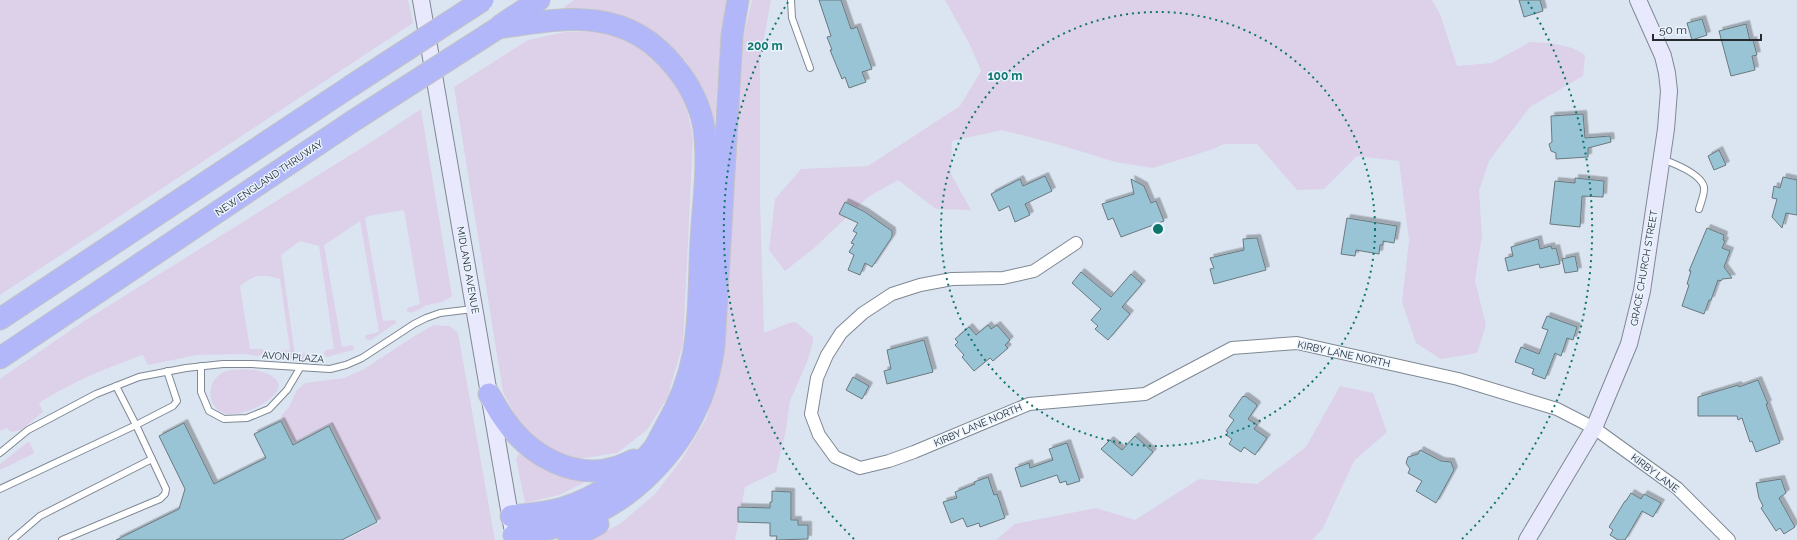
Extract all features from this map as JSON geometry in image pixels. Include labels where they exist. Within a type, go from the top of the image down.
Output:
[{"type":"highway","points":[[0,319],[76,267],[484,0]]},
{"type":"highway","name":"NEW ENGLAND THRUWAY","points":[[0,358],[353,121],[539,0]]},
{"type":"highway","points":[[513,530],[560,526],[599,512],[631,490],[658,454],[676,442],[698,405],[711,366],[714,338],[732,35],[738,0]]},
{"type":"highway","points":[[498,28],[560,19],[577,19],[612,24],[630,30],[644,38],[672,63],[692,90],[704,126],[705,163],[697,328],[694,350],[684,391],[658,454],[635,497],[600,523],[569,540]]},
{"type":"highway","points":[[489,394],[505,420],[518,436],[532,449],[548,459],[566,466],[584,470],[602,470],[617,467],[637,459],[658,454]]},
{"type":"street","name":"MIDLAND AVENUE","points":[[421,0],[513,530]]},
{"type":"street","name":"GRACE CHURCH STREET","points":[[1527,540],[1594,428],[1629,344],[1637,316],[1647,264],[1669,110],[1667,73],[1657,40],[1638,0]]},
{"type":"street","name":"KIRBY LANE NORTH","points":[[1076,243],[1034,271],[1003,278],[952,279],[920,285],[892,294],[863,313],[842,333],[827,355],[817,378],[811,414],[819,434],[835,457],[860,468],[889,461],[1029,404],[1145,394],[1232,348],[1297,343],[1458,379],[1557,409],[1594,428]]},
{"type":"street","name":"KIRBY LANE","points":[[1594,428],[1677,488],[1728,540]]},
{"type":"lane","points":[[790,0],[792,18],[810,68]]},
{"type":"lane","points":[[1662,158],[1685,169],[1701,182],[1704,191],[1700,208]]},
{"type":"lane","name":"AVON PLAZA","points":[[0,453],[28,430],[96,394],[139,377],[201,366],[252,364],[330,369],[346,365],[362,358],[414,324],[426,318],[440,313],[474,309]]},
{"type":"lane","points":[[201,366],[201,392],[209,412],[224,419],[247,418],[269,409],[287,390],[300,368]]},
{"type":"lane","points":[[0,490],[173,406],[177,401],[167,371]]},
{"type":"lane","points":[[62,540],[160,499],[165,494],[166,489],[116,386]]},
{"type":"lane","points":[[15,540],[40,516],[152,459]]},
{"type":"shaded area","points":[[0,0],[408,0],[413,23],[0,295]]},
{"type":"shaded area","points":[[574,0],[730,0],[720,48],[713,147],[707,107],[686,61],[639,24],[589,8],[559,11]]},
{"type":"shaded area","points":[[752,0],[771,0],[760,60],[760,200],[764,333],[789,323],[796,322],[813,337],[813,343],[807,362],[790,401],[786,430],[776,472],[745,487],[735,540],[591,540],[621,523],[655,494],[682,459],[706,419],[722,364],[742,42]]},
{"type":"shaded area","points":[[945,0],[1432,0],[1440,14],[1457,66],[1492,63],[1530,42],[1551,43],[1572,48],[1585,55],[1583,76],[1530,107],[1489,161],[1479,191],[1482,236],[1475,281],[1486,325],[1477,353],[1441,359],[1416,343],[1402,302],[1409,240],[1399,161],[1357,156],[1324,189],[1297,190],[1257,144],[1224,144],[1213,149],[1153,168],[1115,162],[1060,145],[1002,130],[952,141],[951,174],[971,210],[936,209],[898,180],[868,197],[813,249],[785,271],[769,250],[775,199],[801,169],[868,166],[960,106],[981,71],[970,45]]},
{"type":"shaded area","points":[[598,31],[629,41],[656,61],[684,95],[693,138],[683,344],[667,398],[647,430],[617,453],[577,459],[549,450],[531,439],[533,435],[520,424],[503,392],[454,87],[528,40],[565,32]]},
{"type":"shaded area","points":[[421,109],[452,296],[410,313],[407,311],[407,308],[420,304],[404,210],[368,216],[365,218],[383,321],[395,320],[396,323],[371,340],[367,340],[365,337],[366,335],[379,332],[360,221],[324,245],[342,347],[352,345],[354,347],[353,350],[327,357],[324,354],[325,350],[334,349],[319,246],[300,241],[281,255],[295,355],[308,353],[310,356],[308,359],[301,360],[280,357],[278,353],[279,351],[290,350],[280,279],[268,276],[258,276],[250,279],[240,286],[250,349],[262,349],[264,351],[263,354],[258,356],[245,354],[196,355],[149,365],[147,364],[143,355],[90,376],[39,403],[43,412],[21,430],[11,432],[7,428],[0,431],[0,379],[81,323],[376,139]]},
{"type":"shaded area","points":[[434,325],[449,326],[458,333],[495,540],[345,540],[380,522],[331,424],[294,442],[281,416],[289,407],[297,390],[305,383],[344,378],[364,369]]},
{"type":"shaded area","points":[[230,370],[255,370],[272,376],[278,383],[277,391],[269,399],[258,406],[245,411],[233,414],[223,413],[218,410],[211,400],[210,394],[213,382],[217,377]]},
{"type":"shaded area","points":[[1340,386],[1373,393],[1387,432],[1354,461],[1323,528],[1312,540],[996,540],[1015,524],[1096,508],[1135,520],[1199,479],[1257,484],[1306,447]]},
{"type":"shaded area","points":[[28,442],[30,443],[34,452],[33,454],[0,470],[0,464]]},
{"type":"shaded area","points":[[520,453],[540,467],[558,475],[589,480],[559,495],[525,503],[516,459]]},
{"type":"building","points":[[819,0],[841,0],[851,29],[857,27],[872,69],[862,72],[866,82],[849,88],[845,77],[842,79],[830,50],[832,50],[827,37],[831,36]]},
{"type":"building","points":[[1519,0],[1540,0],[1543,11],[1524,17]]},
{"type":"building","points":[[1702,19],[1707,35],[1692,40],[1687,23]]},
{"type":"building","points":[[1746,24],[1750,41],[1753,40],[1757,55],[1752,56],[1755,70],[1731,76],[1719,31]]},
{"type":"building","points":[[1583,114],[1585,138],[1610,136],[1611,142],[1588,148],[1588,157],[1556,159],[1556,153],[1551,151],[1549,144],[1552,142],[1551,116]]},
{"type":"building","points":[[1719,150],[1726,165],[1714,170],[1708,156]]},
{"type":"building","points":[[1045,176],[1052,191],[1025,204],[1030,215],[1015,222],[1009,206],[999,211],[991,194],[1020,179],[1023,186]]},
{"type":"building","points":[[1783,177],[1797,180],[1797,215],[1786,213],[1782,228],[1772,217],[1777,199],[1772,198],[1774,186],[1780,188]]},
{"type":"building","points":[[1575,178],[1604,181],[1603,197],[1582,196],[1580,227],[1550,224],[1555,181],[1575,183]]},
{"type":"building","points":[[1131,179],[1144,186],[1151,203],[1156,201],[1164,221],[1121,237],[1113,218],[1108,220],[1102,204],[1134,194]]},
{"type":"building","points":[[845,202],[865,212],[892,231],[892,237],[872,267],[865,263],[860,275],[848,270],[854,255],[849,252],[854,244],[851,243],[857,233],[853,231],[858,223],[839,214]]},
{"type":"building","points":[[1347,218],[1397,226],[1394,243],[1383,241],[1383,245],[1380,245],[1379,254],[1356,250],[1355,256],[1341,254]]},
{"type":"building","points":[[1707,228],[1724,235],[1723,240],[1725,241],[1722,248],[1730,251],[1724,267],[1732,278],[1722,279],[1721,281],[1718,280],[1704,314],[1682,306],[1689,285],[1687,284],[1691,271],[1689,271]]},
{"type":"building","points":[[1257,238],[1266,270],[1214,284],[1210,269],[1214,268],[1210,258],[1244,250],[1243,239]]},
{"type":"building","points":[[1538,239],[1540,249],[1551,246],[1552,249],[1556,248],[1560,264],[1540,268],[1539,264],[1508,271],[1505,258],[1513,256],[1511,247]]},
{"type":"building","points":[[1575,256],[1578,271],[1565,273],[1562,259]]},
{"type":"building","points":[[1081,272],[1111,297],[1131,274],[1142,284],[1122,307],[1130,314],[1108,340],[1095,329],[1098,326],[1091,320],[1101,309],[1072,283]]},
{"type":"building","points":[[1547,316],[1577,327],[1573,340],[1567,338],[1561,356],[1555,353],[1545,379],[1532,374],[1534,369],[1515,362],[1521,347],[1539,354],[1548,330],[1542,328]]},
{"type":"building","points":[[988,325],[991,329],[997,325],[1010,340],[1005,345],[1008,348],[993,361],[990,358],[974,371],[962,357],[964,355],[955,345],[958,342],[955,339],[969,327],[976,335]]},
{"type":"building","points":[[924,340],[933,372],[887,384],[884,371],[891,369],[887,350]]},
{"type":"building","points":[[853,377],[869,386],[862,399],[846,390]]},
{"type":"building","points":[[1758,380],[1768,404],[1766,404],[1780,443],[1756,452],[1752,441],[1750,442],[1742,418],[1738,420],[1737,416],[1698,416],[1698,397],[1738,385],[1739,387]]},
{"type":"building","points":[[1243,396],[1256,404],[1257,406],[1248,419],[1257,425],[1254,429],[1267,438],[1255,455],[1244,447],[1241,452],[1229,444],[1232,439],[1226,435],[1228,432],[1226,431],[1234,420],[1229,416]]},
{"type":"building","points":[[281,421],[293,445],[329,426],[377,522],[342,540],[116,540],[179,509],[185,489],[159,436],[184,423],[214,484],[266,458],[254,434]]},
{"type":"building","points":[[1135,436],[1153,452],[1132,476],[1101,449],[1110,440],[1122,450]]},
{"type":"building","points":[[1067,443],[1080,481],[1067,485],[1066,481],[1060,483],[1057,475],[1021,487],[1015,468],[1029,463],[1030,468],[1053,460],[1049,449]]},
{"type":"building","points":[[1420,450],[1441,461],[1451,462],[1454,470],[1436,503],[1416,491],[1422,481],[1408,473],[1410,469],[1406,463],[1408,457],[1418,454]]},
{"type":"building","points":[[988,477],[994,495],[997,494],[1005,518],[980,527],[979,523],[967,527],[963,518],[951,523],[943,502],[957,498],[955,492],[975,484],[974,482]]},
{"type":"building","points":[[1781,479],[1786,493],[1779,498],[1795,527],[1784,534],[1780,528],[1776,531],[1761,508],[1763,506],[1759,498],[1756,483]]},
{"type":"building","points":[[772,491],[791,492],[791,520],[798,520],[798,525],[808,525],[808,539],[776,540],[777,536],[770,536],[770,523],[738,522],[738,507],[770,508],[770,502],[772,502]]},
{"type":"building","points":[[1631,493],[1641,499],[1644,494],[1661,503],[1653,517],[1642,511],[1625,540],[1618,540],[1610,535],[1613,530],[1609,527]]}]
